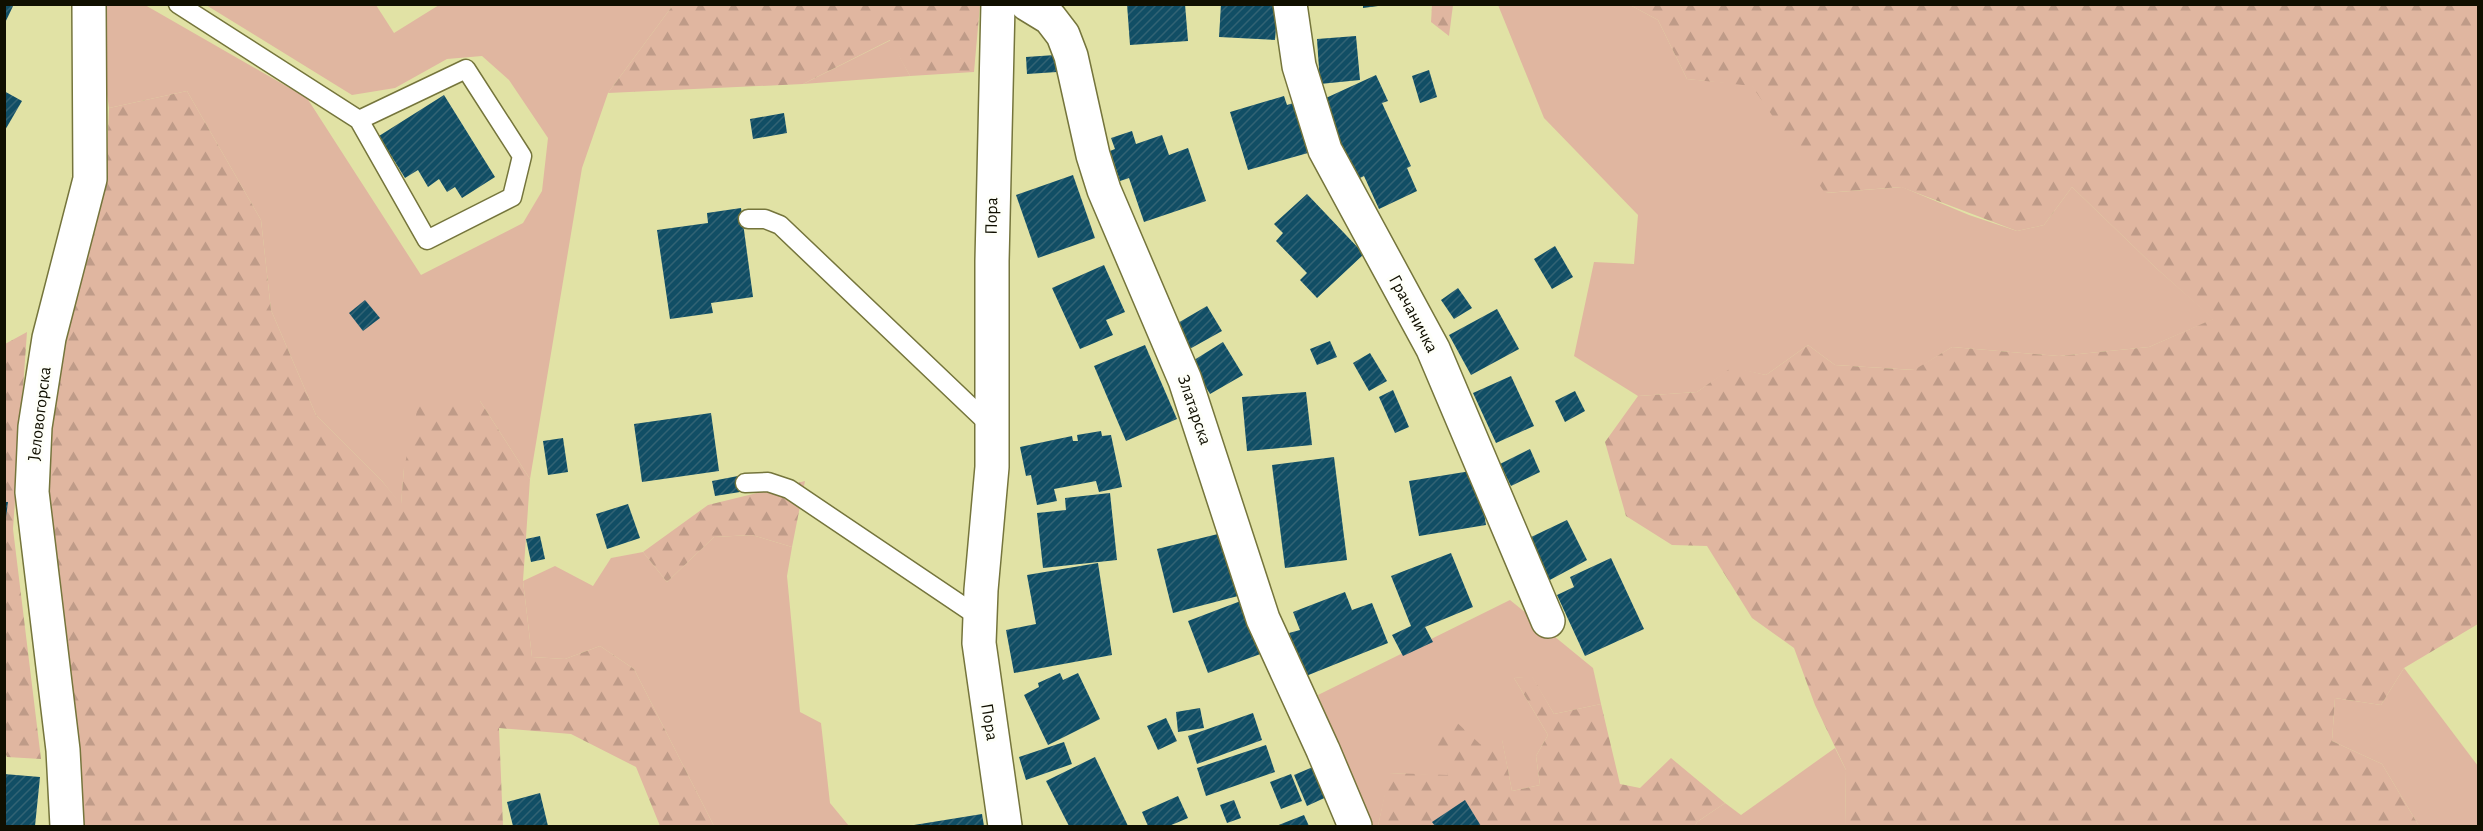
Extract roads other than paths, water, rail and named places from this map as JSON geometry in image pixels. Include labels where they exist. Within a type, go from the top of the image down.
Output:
[{"type":"street","name":"Јеловогорска","points":[[67,826],[63,750],[32,492],[35,427],[50,338],[90,179],[89,4]]},
{"type":"street","name":"Пора","points":[[998,4],[992,261],[993,428],[990,500],[979,617],[982,675],[1005,826]]},
{"type":"street","name":"Златарска","points":[[1027,4],[1050,18],[1063,35],[1071,56],[1093,155],[1104,190],[1185,380],[1263,619],[1355,826]]},
{"type":"street","name":"Грачаничка","points":[[1290,4],[1299,66],[1325,150],[1433,349],[1548,621]]},
{"type":"lane","points":[[178,4],[359,120],[427,240],[512,197],[522,156],[466,69],[359,120]]},
{"type":"lane","points":[[748,219],[765,219],[780,225],[993,428]]},
{"type":"lane","points":[[745,483],[768,482],[789,489],[979,617]]}]
